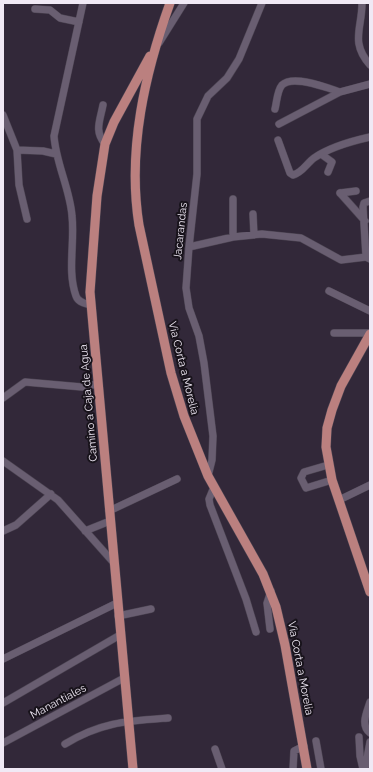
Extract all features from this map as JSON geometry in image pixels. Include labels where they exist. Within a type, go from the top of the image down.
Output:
[{"type":"main road","name":"Via Corta a Morelia","points":[[170,3],[156,48],[142,102],[138,128],[134,177],[135,200],[177,395],[186,423],[214,488],[271,592],[282,630],[307,769]]},
{"type":"main road","name":"Camino a Caja de Agua","points":[[133,769],[90,305],[97,196],[106,144],[114,122],[146,63],[156,48]]},
{"type":"main road","points":[[369,338],[341,386],[332,410],[326,447],[328,465],[332,480],[370,590]]},
{"type":"street","points":[[83,3],[56,126],[56,154],[72,216],[72,277],[74,291],[77,298],[82,303],[90,305]]},
{"type":"street","points":[[156,48],[184,3]]},
{"type":"street","name":"Jacarandas","points":[[208,476],[212,460],[213,436],[202,349],[187,298],[188,247],[197,174],[197,119],[208,96],[227,78],[239,59],[262,3]]},
{"type":"street","points":[[362,3],[357,38],[361,52],[370,65]]},
{"type":"street","points":[[35,9],[50,10],[60,18],[79,22]]},
{"type":"street","points":[[275,109],[278,93],[281,86],[286,82],[302,81],[340,92]]},
{"type":"street","points":[[279,124],[340,92],[370,84]]},
{"type":"street","points":[[103,105],[98,131],[99,137],[106,144]]},
{"type":"street","points":[[3,115],[17,150],[19,185],[27,219]]},
{"type":"street","points":[[278,140],[290,173],[293,175],[297,174],[314,158],[321,154],[370,137]]},
{"type":"street","points":[[17,150],[43,151],[56,154]]},
{"type":"street","points":[[321,154],[332,162],[328,172]]},
{"type":"street","points":[[356,191],[340,193],[365,221]]},
{"type":"street","points":[[232,237],[233,199]]},
{"type":"street","points":[[188,247],[232,237],[254,234],[301,238],[341,260],[368,258],[363,204],[370,201]]},
{"type":"street","points":[[253,214],[254,234]]},
{"type":"street","points":[[329,291],[370,311]]},
{"type":"street","points":[[334,333],[369,338]]},
{"type":"street","points":[[3,398],[25,382],[82,387],[98,384]]},
{"type":"street","points":[[3,461],[37,486],[51,494],[114,564]]},
{"type":"street","points":[[328,465],[304,472],[301,478],[306,488],[332,480]]},
{"type":"street","points":[[109,511],[177,479]]},
{"type":"street","points":[[339,500],[370,485]]},
{"type":"street","points":[[214,488],[209,499],[210,505],[246,599],[256,632]]},
{"type":"street","points":[[3,531],[16,526],[51,494]]},
{"type":"street","points":[[85,531],[110,521]]},
{"type":"street","points":[[270,629],[267,603],[271,592]]},
{"type":"street","points":[[3,659],[117,602]]},
{"type":"street","points":[[118,616],[151,610]]},
{"type":"street","points":[[3,703],[120,636]]},
{"type":"street","name":"Manantiales","points":[[3,743],[124,678]]},
{"type":"street","points":[[370,702],[364,720],[364,726],[370,733]]},
{"type":"street","points":[[65,744],[83,733],[103,725],[128,721],[168,718]]},
{"type":"street","points":[[359,737],[364,769]]},
{"type":"street","points":[[316,741],[321,769]]},
{"type":"street","points":[[364,769],[370,742]]},
{"type":"street","points":[[293,769],[294,751],[304,746]]},
{"type":"street","points":[[215,749],[222,769]]}]
